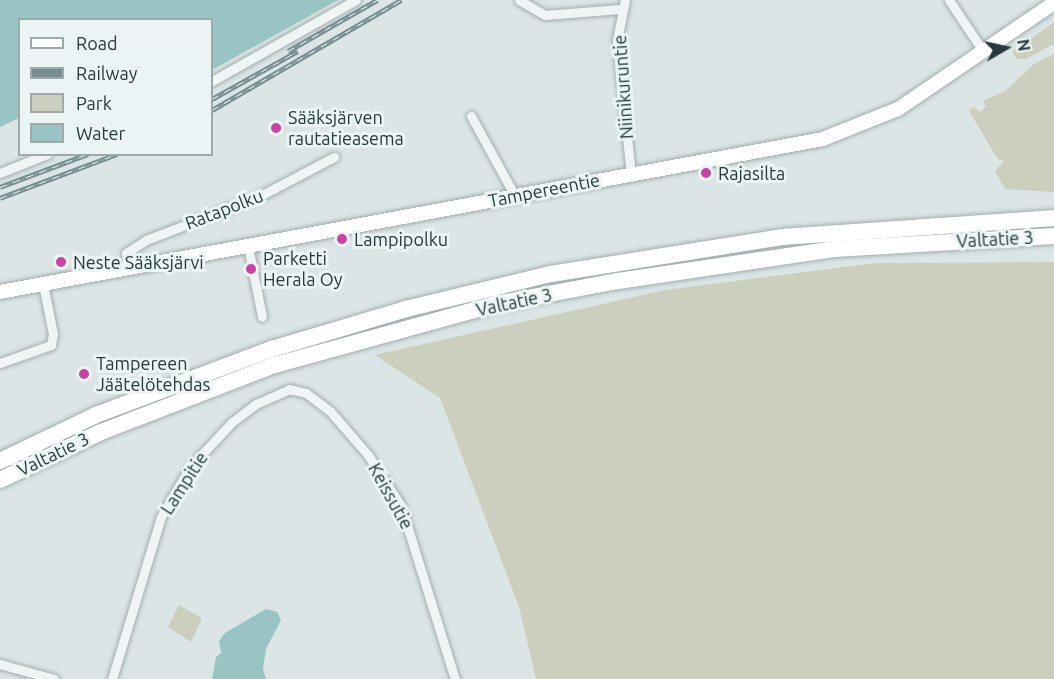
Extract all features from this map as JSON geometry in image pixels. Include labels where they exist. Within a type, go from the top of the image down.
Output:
[{"type":"highway","name":"Valtatie 3","points":[[0,461],[96,415],[272,349],[406,309],[551,274],[783,237],[1054,218]]},
{"type":"highway","name":"Valtatie 3","points":[[0,480],[101,432],[243,377],[496,304],[618,281],[834,249],[1054,236]]},
{"type":"main road","name":"Tampereentie","points":[[0,292],[840,134],[898,109],[1054,3]]},
{"type":"street","points":[[213,80],[357,0]]},
{"type":"street","points":[[519,0],[544,15],[620,9]]},
{"type":"street","name":"Niinikuruntie","points":[[625,0],[620,9],[619,75],[631,175]]},
{"type":"street","points":[[949,0],[983,51]]},
{"type":"street","points":[[471,116],[515,196]]},
{"type":"street","points":[[0,173],[42,156]]},
{"type":"street","name":"Ratapolku","points":[[128,267],[126,253],[146,240],[260,196],[334,157]]},
{"type":"street","points":[[248,246],[262,317]]},
{"type":"street","points":[[0,363],[51,345],[53,334],[43,284]]},
{"type":"street","name":"Lampitie","points":[[112,679],[161,517],[177,489],[192,466],[232,422],[282,390]]},
{"type":"street","name":"Keissutie","points":[[282,390],[306,393],[330,411],[368,455],[401,506],[455,679]]},
{"type":"street","points":[[0,664],[54,679]]},
{"type":"green space","points":[[1054,22],[1054,44],[1026,59],[1017,59],[1012,52]]},
{"type":"green space","points":[[1054,54],[1054,192],[1005,189],[995,171],[1004,161],[997,158],[969,111],[974,107],[979,112],[986,107],[983,101],[1005,91],[1034,64]]},
{"type":"green space","points":[[1054,262],[1054,679],[536,679],[519,607],[440,398],[375,355],[665,290],[876,263]]},
{"type":"green space","points":[[179,605],[202,618],[191,642],[168,627]]},
{"type":"water","points":[[0,0],[338,0],[213,69],[213,18],[18,18],[18,118],[0,127]]},
{"type":"water","points":[[266,609],[277,612],[281,620],[266,649],[263,669],[266,679],[212,679],[216,657],[221,653],[219,641],[225,633]]},
{"type":"railway","points":[[288,51],[377,0]]},
{"type":"railway","points":[[213,109],[401,0]]},
{"type":"railway","points":[[213,98],[298,51]]},
{"type":"railway","points":[[0,187],[83,156]]},
{"type":"railway","points":[[0,198],[112,156]]},
{"type":"place","name":"Sääksjärven rautatieasema","points":[[276,128]]},
{"type":"place","name":"Rajasilta","points":[[706,173]]},
{"type":"place","name":"Lampipolku","points":[[342,239]]},
{"type":"place","name":"Neste Sääksjärvi","points":[[61,262]]},
{"type":"place","name":"Parketti Herala Oy","points":[[251,269]]},
{"type":"place","name":"Tampereen Jäätelötehdas","points":[[84,374]]}]
